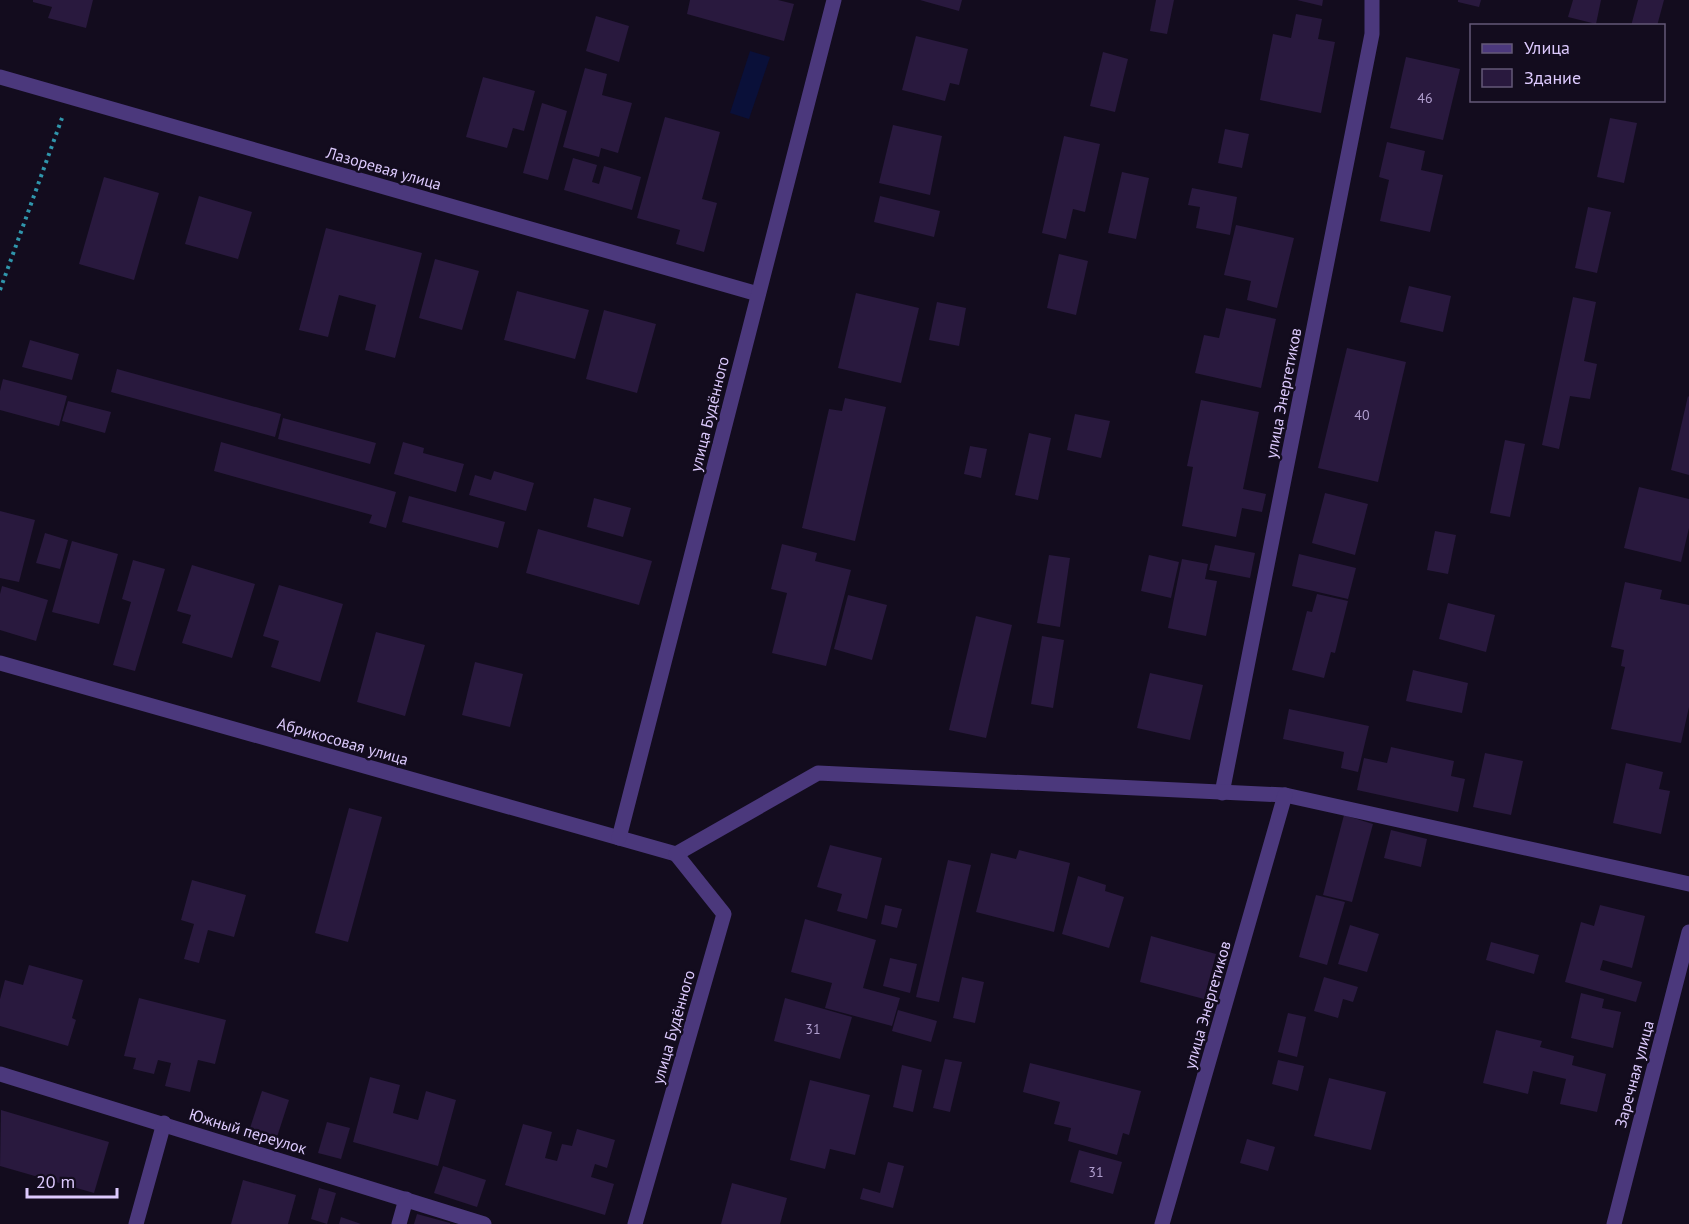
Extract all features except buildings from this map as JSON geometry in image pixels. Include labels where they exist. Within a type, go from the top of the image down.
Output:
[{"type":"street","name":"улица Будённого","points":[[620,838],[834,0]]},
{"type":"street","name":"улица Энергетиков","points":[[1222,793],[1372,34],[1372,0]]},
{"type":"street","name":"Лазоревая улица","points":[[0,77],[758,294]]},
{"type":"street","name":"Абрикосовая улица","points":[[0,663],[676,854]]},
{"type":"street","points":[[676,854],[818,773],[1285,795],[1689,884]]},
{"type":"street","name":"улица Энергетиков","points":[[1162,1224],[1285,795]]},
{"type":"street","name":"улица Будённого","points":[[635,1224],[724,914],[676,854]]},
{"type":"street","name":"Заречная улица","points":[[1614,1224],[1689,932]]},
{"type":"street","name":"Южный переулок","points":[[0,1074],[484,1224]]},
{"type":"street","points":[[136,1224],[164,1123]]},
{"type":"street","points":[[399,1224],[406,1199]]},
{"type":"path","points":[[0,290],[69,97]]},
{"type":"shaded area","points":[[750,51],[770,57],[749,119],[730,113]]}]
